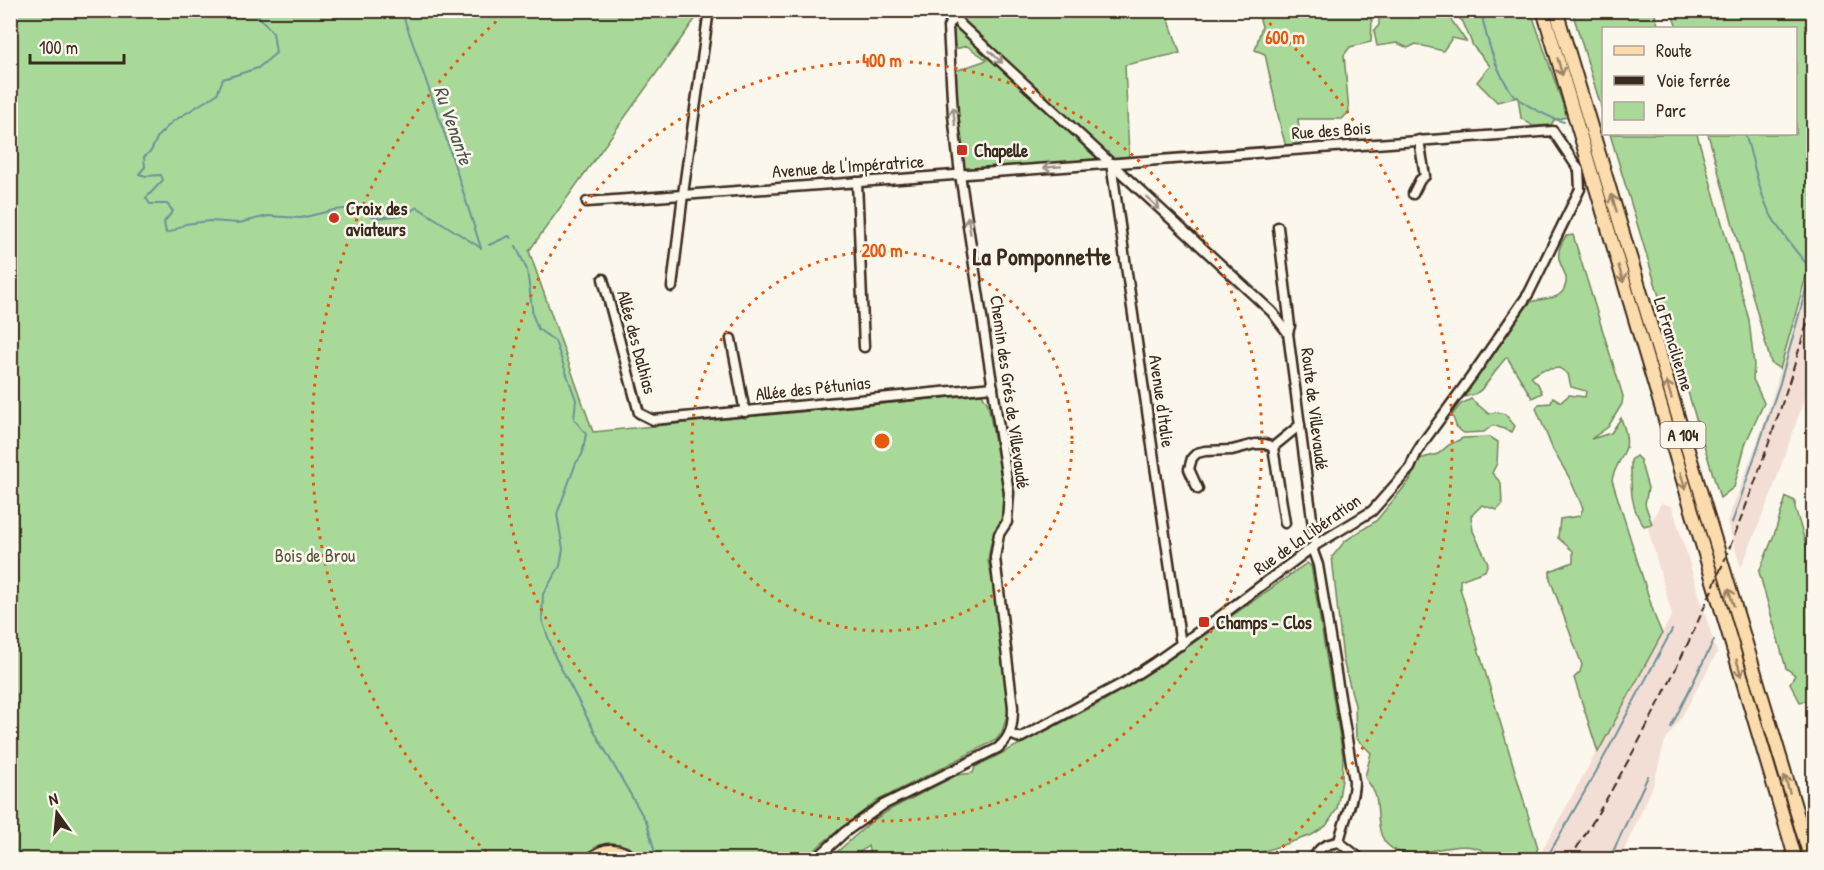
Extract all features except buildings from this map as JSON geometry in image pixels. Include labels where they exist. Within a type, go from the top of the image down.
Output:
[{"type":"highway","name":"La Francilienne","points":[[1543,10],[1796,860]]},
{"type":"highway","name":"La Francilienne","points":[[1556,10],[1811,860]]},
{"type":"main road","points":[[591,860],[603,851],[613,849],[622,851],[633,860]]},
{"type":"street","points":[[672,287],[709,10]]},
{"type":"street","name":"Route de Villevaudé","points":[[951,14],[1272,312],[1288,333],[1315,542],[1312,551],[1318,565],[1354,781],[1354,790],[1339,842]]},
{"type":"street","name":"Chemin des Grés de Villevaudé","points":[[951,14],[948,27],[953,115],[960,174],[1009,493],[1007,522],[999,534],[995,558],[1013,706],[1013,725],[1010,734]]},
{"type":"street","name":"Rue des Bois","points":[[1111,163],[1553,130],[1579,170]]},
{"type":"street","points":[[1413,194],[1420,180],[1425,176],[1419,140]]},
{"type":"street","name":"Avenue de l'Impératrice","points":[[587,202],[1111,163]]},
{"type":"street","name":"Avenue d'Italie","points":[[1111,163],[1180,645]]},
{"type":"street","name":"Rue de la Libération","points":[[1010,734],[1020,738],[1123,683],[1180,645],[1314,546],[1372,511],[1410,468],[1424,441],[1471,378],[1529,293],[1580,189],[1579,170]]},
{"type":"street","points":[[857,182],[864,347]]},
{"type":"street","points":[[1278,227],[1290,326],[1288,333]]},
{"type":"street","name":"Allée des Dalhias","points":[[603,279],[639,413]]},
{"type":"street","points":[[731,339],[745,412]]},
{"type":"street","name":"Allée des Pétunias","points":[[639,413],[653,420],[993,387]]},
{"type":"street","points":[[1273,447],[1300,425]]},
{"type":"street","points":[[1198,489],[1189,469],[1192,458],[1197,453],[1232,450],[1255,444],[1273,447]]},
{"type":"street","points":[[1273,447],[1285,523]]},
{"type":"street","points":[[814,860],[845,832],[883,805],[998,748],[1010,734]]},
{"type":"street","points":[[1313,860],[1322,847],[1329,843],[1339,842],[1362,860]]},
{"type":"shaded area","points":[[1813,254],[1813,366],[1802,406],[1772,492],[1741,568],[1727,522],[1762,429],[1792,333]]},
{"type":"shaded area","points":[[1661,503],[1672,506],[1717,653],[1681,718],[1665,741],[1653,786],[1620,859],[1540,854],[1672,615],[1648,529]]},
{"type":"green space","name":"Bois de Brou","points":[[10,11],[698,11],[696,18],[529,251],[593,432],[982,394],[988,404],[1005,497],[1003,517],[994,533],[988,561],[996,596],[1008,712],[1002,732],[996,740],[877,801],[822,843],[806,859],[645,859],[632,849],[611,844],[585,860],[11,859]]},
{"type":"green space","points":[[951,11],[1166,11],[1180,53],[1125,65],[1129,157],[962,169],[952,72],[987,60],[967,46],[955,49]]},
{"type":"green space","points":[[1257,11],[1363,11],[1367,12],[1372,21],[1371,42],[1350,47],[1344,55],[1349,112],[1342,119],[1298,119],[1301,149],[1287,150],[1265,54],[1255,50],[1262,26]]},
{"type":"green space","points":[[1379,11],[1396,11],[1411,18],[1415,11],[1445,11],[1466,41],[1452,38],[1443,51],[1416,44],[1408,48],[1397,43],[1377,46],[1374,31],[1379,25]]},
{"type":"green space","points":[[1453,11],[1531,11],[1567,117],[1554,120],[1551,125],[1533,126],[1521,118],[1518,97],[1497,102],[1477,82],[1490,66],[1473,46],[1463,22]]},
{"type":"green space","points":[[1572,11],[1654,11],[1659,27],[1602,27],[1602,110]]},
{"type":"green space","points":[[1671,11],[1813,11],[1813,252],[1780,369],[1771,363],[1708,135],[1797,135],[1797,27],[1677,27]]},
{"type":"green space","points":[[1610,135],[1697,135],[1749,320],[1754,365],[1753,379],[1764,403],[1746,442],[1734,487],[1720,498]]},
{"type":"green space","points":[[1573,235],[1623,396],[1622,404],[1608,427],[1591,439],[1611,433],[1621,418],[1626,436],[1626,447],[1612,480],[1662,634],[1598,752],[1574,678],[1580,672],[1582,665],[1550,579],[1550,571],[1573,562],[1573,551],[1558,538],[1560,519],[1580,516],[1583,508],[1569,477],[1553,450],[1536,408],[1539,404],[1551,403],[1553,397],[1561,402],[1569,395],[1585,397],[1586,391],[1571,387],[1568,374],[1559,368],[1542,370],[1531,377],[1538,384],[1542,393],[1532,398],[1507,357],[1481,389],[1475,394],[1464,397],[1529,304],[1562,293],[1566,277],[1559,260],[1559,253],[1566,236]]},
{"type":"green space","points":[[1471,399],[1489,414],[1495,412],[1505,414],[1515,426],[1512,432],[1493,425],[1484,432],[1464,433],[1457,428],[1452,415],[1461,404]]},
{"type":"green space","points":[[1813,423],[1813,494],[1806,458]]},
{"type":"green space","points":[[1490,437],[1498,442],[1497,463],[1492,473],[1501,483],[1502,505],[1497,510],[1482,505],[1471,516],[1473,531],[1488,563],[1485,571],[1460,580],[1460,588],[1538,848],[1535,855],[1485,852],[1464,846],[1406,853],[1390,847],[1381,835],[1376,797],[1365,777],[1371,753],[1356,738],[1355,705],[1343,660],[1332,557],[1345,541],[1376,521],[1410,480],[1419,459],[1438,454],[1463,438]]},
{"type":"green space","points":[[1636,456],[1640,460],[1648,488],[1645,504],[1652,524],[1644,526],[1633,503],[1631,460]]},
{"type":"green space","points":[[1786,497],[1795,501],[1795,508],[1813,568],[1813,699],[1800,702],[1790,683],[1795,675],[1786,668],[1759,572]]},
{"type":"green space","points":[[1307,563],[1311,566],[1343,756],[1337,809],[1326,826],[1312,835],[1241,859],[871,860],[868,846],[851,859],[829,859],[872,821],[891,809],[957,775],[973,773],[975,767],[1102,702],[1175,656]]},
{"type":"waterway","points":[[256,10],[273,33],[276,53],[258,68],[223,79],[217,94],[172,122],[158,136],[151,151],[144,157],[145,167],[139,174],[161,175],[163,180],[146,198],[150,204],[167,204],[173,211],[164,222],[166,233],[185,224],[210,221],[239,223],[268,216],[301,218],[334,210],[356,208],[377,218],[405,215],[417,207],[481,248]]},
{"type":"waterway","name":"Ru Venante","points":[[401,10],[443,129],[481,248]]},
{"type":"waterway","points":[[1481,10],[1492,53],[1512,93],[1536,110],[1564,122]]},
{"type":"waterway","points":[[1745,135],[1767,207],[1785,238],[1811,269]]},
{"type":"waterway","points":[[489,245],[509,236],[511,238]]},
{"type":"waterway","points":[[516,246],[527,270],[533,316],[538,329],[555,341],[576,400],[574,419],[586,434],[582,455],[576,463],[557,514],[563,549],[560,566],[543,594],[542,620],[555,657],[647,823],[657,860]]},
{"type":"waterway","points":[[1732,523],[1780,383],[1814,261]]},
{"type":"waterway","points":[[1550,852],[1672,630]]},
{"type":"waterway","points":[[1671,727],[1714,640]]},
{"type":"waterway","points":[[1611,856],[1648,776]]},
{"type":"railway","points":[[1569,860],[1646,727],[1681,658],[1712,588],[1742,517],[1768,445],[1814,298]]},
{"type":"place","name":"Chapelle","points":[[962,150]]},
{"type":"place","name":"Croix des aviateurs","points":[[334,218]]},
{"type":"place","name":"Champs - Clos","points":[[1204,622]]},
{"type":"district","name":"La Pomponnette","points":[[1042,256]]}]
